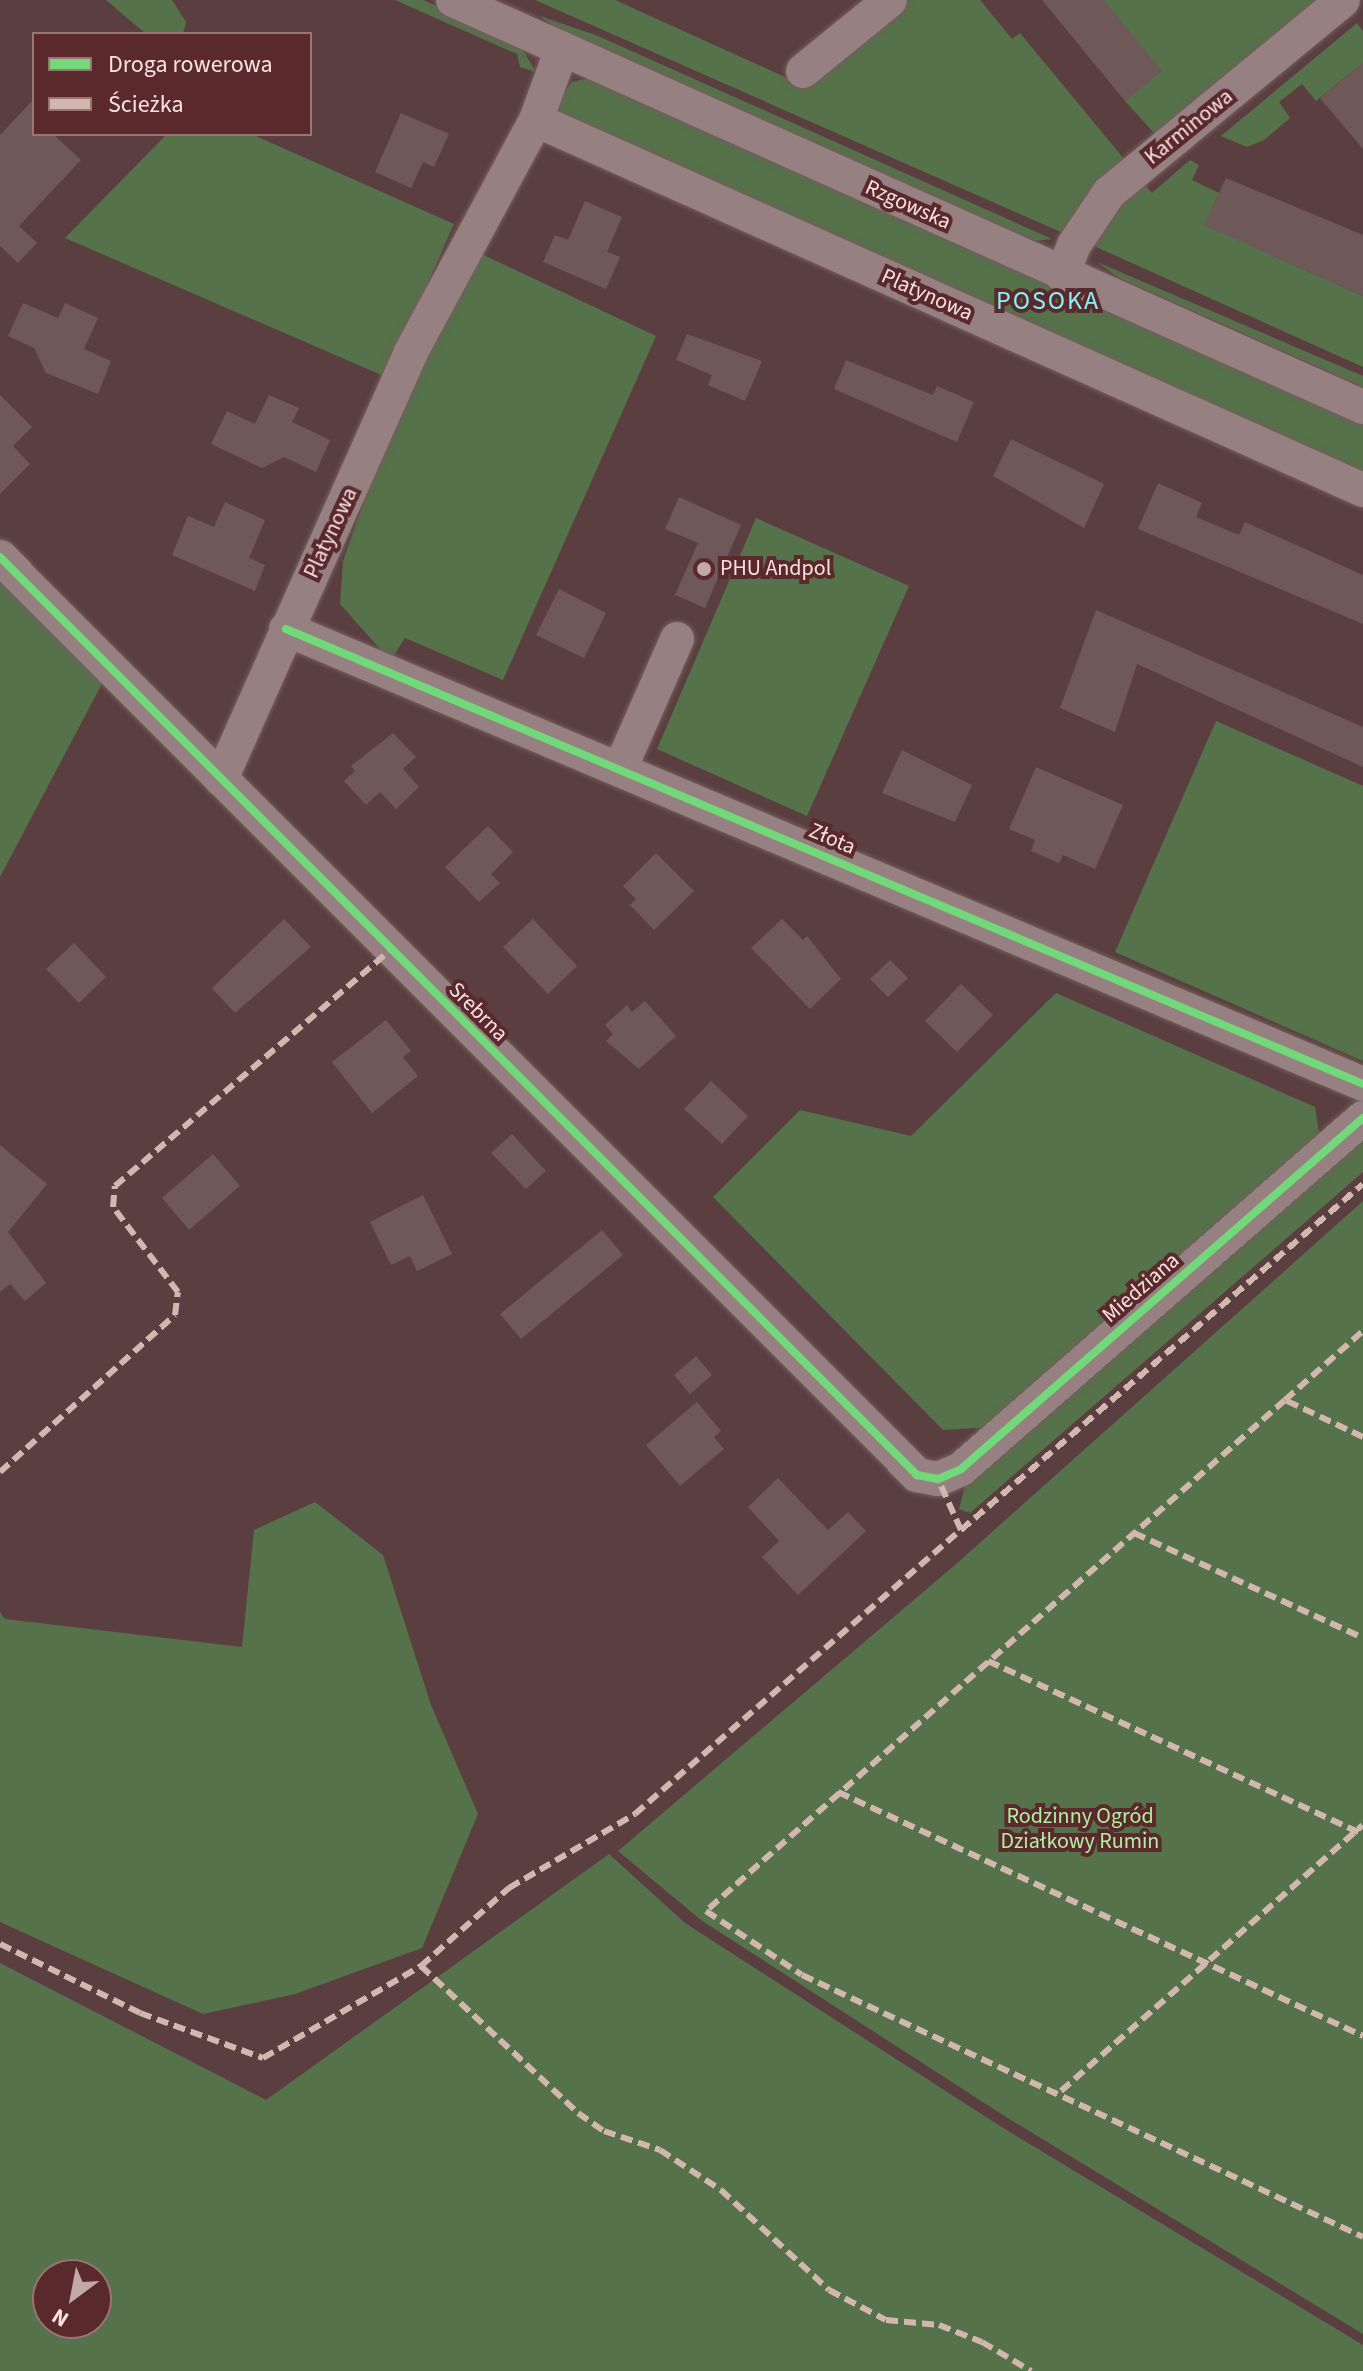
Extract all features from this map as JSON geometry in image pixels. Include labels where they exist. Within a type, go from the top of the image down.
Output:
[{"type":"street","name":"Rzgowska","points":[[453,0],[506,10],[562,49],[1363,407]]},
{"type":"street","points":[[803,71],[890,0]]},
{"type":"street","name":"Karminowa","points":[[1062,275],[1109,193],[1343,0]]},
{"type":"street","name":"Platynowa","points":[[221,779],[411,352],[536,120],[562,49]]},
{"type":"street","name":"Platynowa","points":[[536,120],[1363,490]]},
{"type":"street","name":"Srebrna","points":[[0,557],[917,1475],[938,1479]]},
{"type":"street","name":"Złota","points":[[286,629],[1363,1084]]},
{"type":"street","points":[[620,769],[677,639]]},
{"type":"street","name":"Miedziana","points":[[938,1479],[961,1469],[1363,1118]]},
{"type":"green space","points":[[106,0],[172,0],[186,22],[184,32],[144,32]]},
{"type":"green space","points":[[395,0],[423,0],[518,42],[536,72],[520,67],[517,54]]},
{"type":"green space","points":[[535,0],[615,0],[805,86],[908,0],[980,0],[1012,39],[1020,33],[1129,165],[1063,233]]},
{"type":"green space","points":[[1068,0],[1318,0],[1155,134],[1125,101],[1161,70],[1077,42],[1053,13]]},
{"type":"green space","points":[[540,16],[598,36],[1052,239],[1035,241],[564,34]]},
{"type":"green space","points":[[1357,23],[1363,31],[1363,70],[1359,66],[1316,101],[1302,84],[1279,102],[1290,118],[1264,140],[1247,147],[1221,136]]},
{"type":"green space","points":[[590,78],[1363,419],[1363,478],[569,130],[554,107],[572,82]]},
{"type":"green space","points":[[165,136],[256,136],[454,224],[386,377],[65,238]]},
{"type":"green space","points":[[1190,160],[1199,165],[1192,180],[1219,193],[1205,225],[1363,296],[1363,367],[1094,246],[1102,221],[1145,185],[1152,193]]},
{"type":"green space","points":[[473,250],[656,336],[503,680],[405,638],[394,655],[381,650],[340,604],[343,561],[376,467]]},
{"type":"green space","points":[[1097,262],[1363,376],[1363,387],[1119,278]]},
{"type":"green space","points":[[756,518],[909,586],[807,816],[657,749]]},
{"type":"green space","points":[[0,571],[106,676],[0,877]]},
{"type":"green space","points":[[1216,721],[1363,786],[1363,1061],[1115,952]]},
{"type":"green space","points":[[1056,993],[1315,1107],[1320,1139],[991,1427],[943,1430],[713,1197],[800,1110],[911,1136]]},
{"type":"green space","points":[[1363,1134],[1363,1172],[970,1513],[959,1509],[967,1479]]},
{"type":"green space","name":"Rodzinny Ogród Działkowy Rumin","points":[[1363,1201],[1363,2334],[1006,2117],[701,1920],[618,1851],[955,1565]]},
{"type":"green space","points":[[315,1502],[383,1555],[431,1705],[478,1814],[422,1948],[295,1994],[203,2014],[0,1922],[0,1612],[5,1619],[242,1647],[254,1530]]},
{"type":"green space","points":[[609,1854],[685,1923],[1000,2126],[1363,2345],[1363,2371],[0,2371],[0,1963],[266,2100]]},
{"type":"building","points":[[1042,0],[1104,0],[1162,71],[1125,101]]},
{"type":"building","points":[[1363,63],[1363,149],[1320,98]]},
{"type":"building","points":[[32,101],[32,136],[55,136],[81,160],[19,226],[37,243],[18,263],[0,246],[0,135]]},
{"type":"building","points":[[401,113],[449,134],[434,167],[423,162],[411,188],[375,172]]},
{"type":"building","points":[[1226,178],[1363,235],[1363,296],[1204,225]]},
{"type":"building","points":[[585,201],[622,217],[607,252],[620,257],[606,289],[543,262],[555,235],[568,240]]},
{"type":"building","points":[[23,303],[58,318],[65,303],[98,318],[84,349],[111,361],[98,394],[46,373],[34,348],[8,336]]},
{"type":"building","points":[[687,334],[762,361],[745,401],[708,385],[712,375],[676,360]]},
{"type":"building","points":[[846,360],[933,395],[937,386],[974,402],[957,442],[834,389]]},
{"type":"building","points":[[0,395],[32,427],[13,446],[30,464],[0,494]]},
{"type":"building","points":[[269,395],[299,408],[292,422],[330,440],[316,472],[284,457],[262,468],[211,444],[227,411],[255,424]]},
{"type":"building","points":[[1011,439],[1104,484],[1084,528],[993,476]]},
{"type":"building","points":[[1158,483],[1202,503],[1196,517],[1239,535],[1245,522],[1363,575],[1363,624],[1138,529]]},
{"type":"building","name":"PHU Andpol","points":[[679,497],[741,525],[705,608],[675,595],[698,543],[665,529]]},
{"type":"building","points":[[225,502],[265,520],[249,558],[265,565],[255,591],[172,555],[188,516],[214,527]]},
{"type":"building","points":[[559,589],[606,613],[584,658],[536,635]]},
{"type":"building","points":[[1096,610],[1363,727],[1363,767],[1137,664],[1115,732],[1060,708]]},
{"type":"building","points":[[393,733],[416,757],[403,769],[419,787],[396,809],[380,792],[366,805],[344,781],[355,771],[351,766]]},
{"type":"building","points":[[902,750],[972,785],[955,822],[882,793]]},
{"type":"building","points":[[1036,767],[1123,805],[1095,869],[1063,855],[1059,863],[1031,851],[1035,840],[1009,829]]},
{"type":"building","points":[[488,826],[513,852],[491,874],[500,883],[479,902],[445,867]]},
{"type":"building","points":[[656,853],[694,891],[654,930],[630,905],[636,899],[623,886]]},
{"type":"building","points":[[284,919],[311,947],[235,1013],[212,988]]},
{"type":"building","points":[[533,919],[577,966],[548,994],[503,947]]},
{"type":"building","points":[[782,919],[803,940],[807,936],[841,979],[810,1009],[751,948]]},
{"type":"building","points":[[74,943],[106,977],[79,1003],[46,969]]},
{"type":"building","points":[[890,960],[908,978],[888,997],[870,979]]},
{"type":"building","points":[[961,984],[993,1015],[957,1052],[925,1021]]},
{"type":"building","points":[[645,1001],[676,1036],[639,1069],[606,1041],[613,1034],[605,1025],[627,1005],[632,1012]]},
{"type":"building","points":[[386,1020],[411,1051],[403,1057],[418,1076],[372,1113],[332,1062]]},
{"type":"building","points":[[711,1081],[748,1116],[722,1144],[684,1109]]},
{"type":"building","points":[[512,1134],[546,1171],[526,1189],[491,1153]]},
{"type":"building","points":[[0,1145],[47,1184],[8,1232],[46,1283],[25,1301],[10,1284],[0,1292]]},
{"type":"building","points":[[213,1154],[240,1186],[189,1230],[162,1198]]},
{"type":"building","points":[[423,1195],[452,1254],[417,1271],[410,1256],[391,1265],[370,1222]]},
{"type":"building","points":[[602,1230],[623,1255],[521,1339],[500,1314]]},
{"type":"building","points":[[696,1356],[712,1375],[690,1394],[674,1375]]},
{"type":"building","points":[[697,1402],[721,1431],[714,1437],[724,1449],[680,1486],[646,1445]]},
{"type":"building","points":[[778,1478],[828,1530],[848,1512],[866,1531],[798,1595],[762,1557],[779,1541],[748,1507]]},
{"type":"marked path","points":[[0,1472],[175,1315],[178,1292],[113,1207],[115,1186],[390,950]]},
{"type":"marked path","points":[[961,1530],[1363,1184]]},
{"type":"marked path","points":[[1285,1400],[1363,1331]]},
{"type":"marked path","points":[[1363,1437],[1285,1400],[706,1911],[802,1975],[1363,2237]]},
{"type":"marked path","points":[[0,1944],[140,2013],[263,2058],[421,1966],[509,1888],[635,1814],[961,1530],[938,1479]]},
{"type":"marked path","points":[[1134,1533],[1363,1638]]},
{"type":"marked path","points":[[988,1661],[1363,1834]]},
{"type":"marked path","points":[[838,1792],[1363,2036]]},
{"type":"marked path","points":[[1061,2091],[1363,1825]]},
{"type":"marked path","points":[[421,1966],[578,2113],[604,2131],[660,2150],[721,2190],[829,2290],[886,2320],[939,2325],[982,2342],[1031,2371]]},
{"type":"cycle path","points":[[0,557],[917,1475],[938,1479],[961,1469],[1363,1118]]},
{"type":"cycle path","points":[[286,629],[1363,1084]]},
{"type":"place","name":"PHU Andpol","points":[[704,569]]},
{"type":"district","name":"POSOKA","points":[[1048,301]]}]
